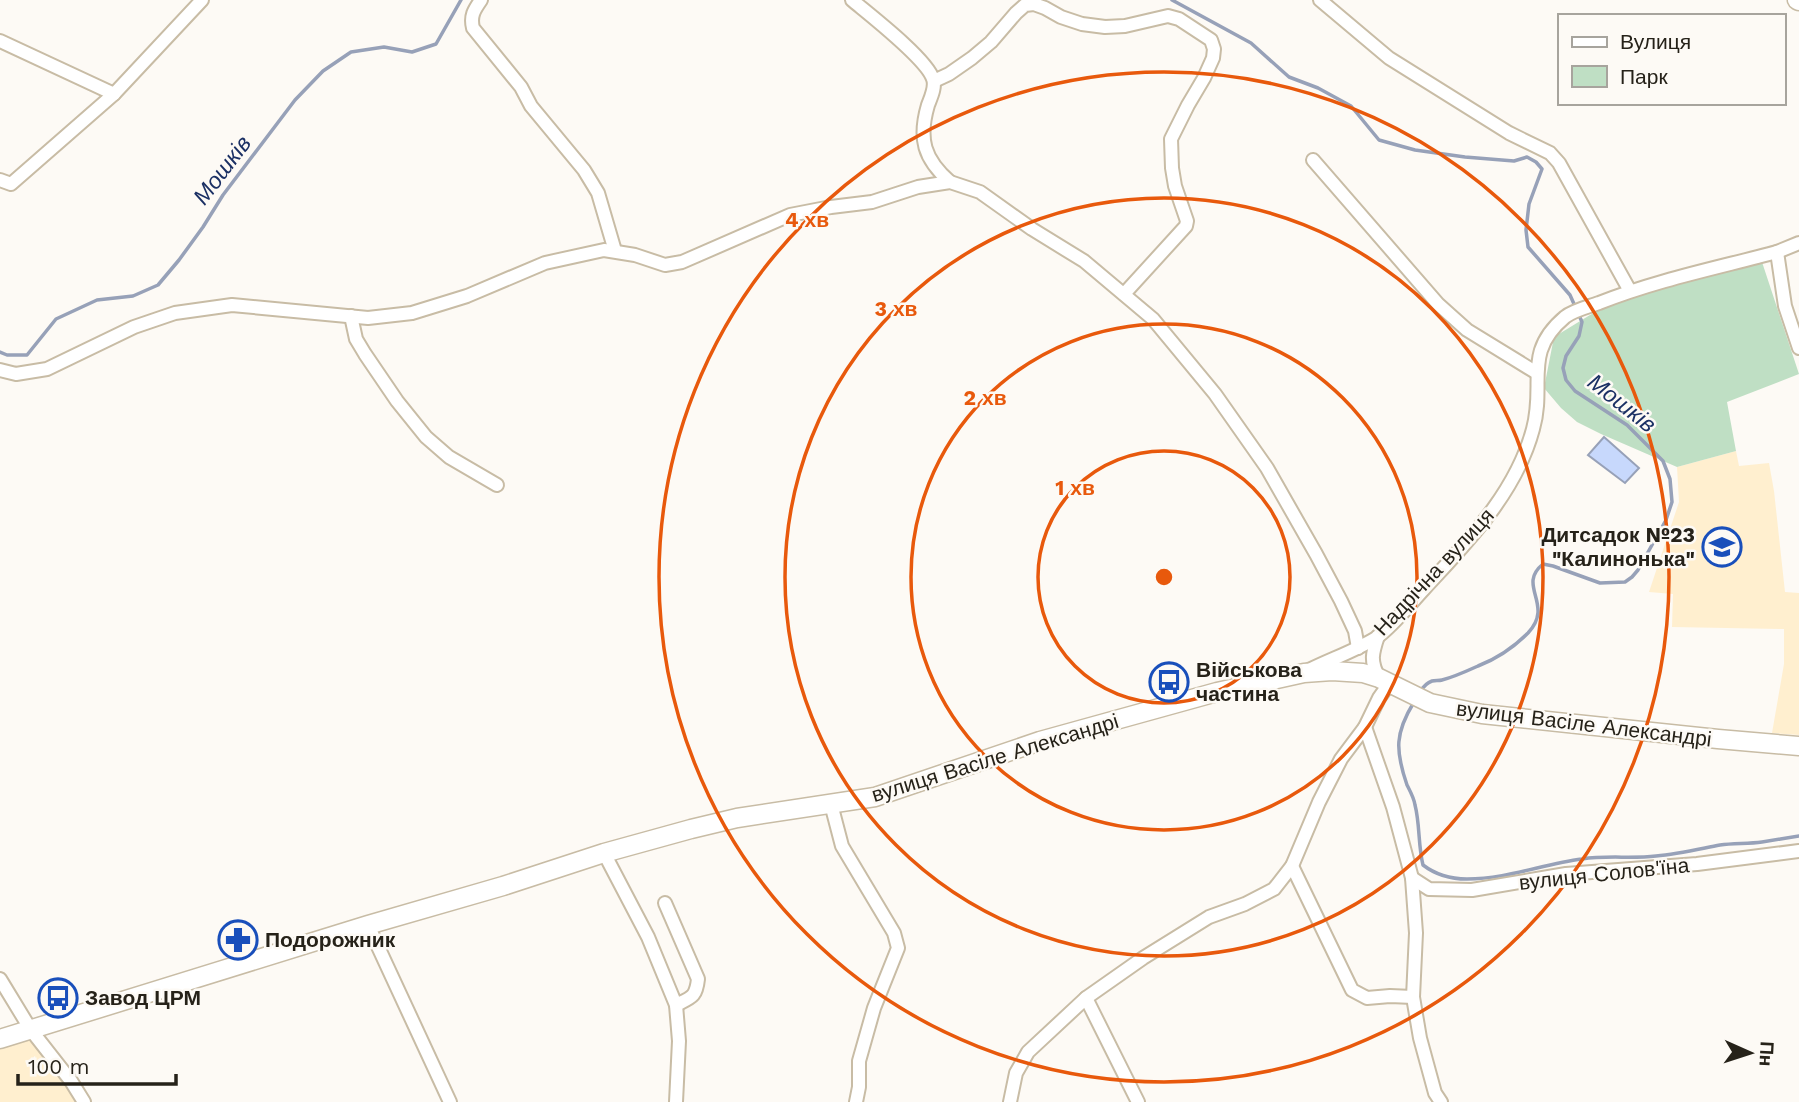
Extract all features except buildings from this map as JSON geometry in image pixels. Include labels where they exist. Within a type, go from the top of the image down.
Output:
[{"type":"main road","name":"вулиця Васіле Александрі","points":[[0,1039],[604,853],[737,818],[875,797],[1040,741],[1229,689],[1304,673],[1363,673],[1430,703],[1482,714],[1718,740],[1799,746]]},
{"type":"street","points":[[5,182],[114,93],[202,0]]},
{"type":"street","points":[[481,0],[472,12],[474,28],[521,88],[531,106],[584,170],[598,193],[615,251]]},
{"type":"street","points":[[852,0],[920,60],[934,81],[924,132],[926,151],[935,169],[950,182],[980,192],[1084,261],[1153,318],[1215,394],[1267,467],[1341,601],[1355,631],[1358,648]]},
{"type":"street","points":[[1320,0],[1389,58],[1509,133],[1550,153],[1559,163],[1630,290]]},
{"type":"street","points":[[934,81],[950,74],[972,58],[1025,5],[1034,4],[1082,24],[1105,27],[1125,26],[1168,16],[1179,19],[1210,40],[1214,49],[1213,58],[1171,139],[1174,177],[1187,221],[1186,226],[1124,294]]},
{"type":"street","points":[[0,41],[114,93]]},
{"type":"street","points":[[1313,159],[1438,304],[1467,330],[1537,373]]},
{"type":"street","points":[[0,370],[16,374],[47,369],[134,327],[175,313],[232,304],[368,318],[412,313],[467,296],[545,262],[604,250],[635,255],[665,265],[682,262],[790,215],[872,202],[918,187],[950,182]]},
{"type":"street","name":"Надрічна вулиця","points":[[1304,673],[1378,636],[1482,525],[1505,492],[1523,458],[1534,428],[1539,400],[1537,373],[1541,347],[1546,337],[1568,315],[1630,290],[1777,252],[1799,243]]},
{"type":"street","points":[[1777,252],[1785,306],[1799,348]]},
{"type":"street","points":[[351,316],[356,339],[365,354],[426,437],[449,457],[497,485]]},
{"type":"street","points":[[1010,1102],[1016,1073],[1028,1052],[1086,998],[1209,917],[1245,904],[1274,889],[1292,866],[1341,759],[1365,727],[1375,706],[1384,681],[1373,667],[1372,655],[1378,636]]},
{"type":"street","points":[[1365,727],[1393,807],[1412,878],[1416,933],[1413,997],[1420,1038],[1435,1093],[1441,1102]]},
{"type":"street","points":[[831,804],[842,846],[894,933],[898,948],[874,1008],[859,1061],[856,1102]]},
{"type":"street","name":"вулиця Солов'їна","points":[[1412,878],[1429,889],[1472,890],[1566,874],[1697,864],[1799,851]]},
{"type":"street","points":[[604,853],[648,937],[676,1004],[679,1041],[676,1102]]},
{"type":"street","points":[[1292,866],[1352,990],[1367,998],[1413,997]]},
{"type":"street","points":[[665,903],[698,979],[697,991],[693,997],[676,1004]]},
{"type":"street","points":[[368,925],[450,1102]]},
{"type":"street","points":[[0,979],[31,1030],[84,1102]]},
{"type":"street","points":[[1086,998],[1138,1102]]},
{"type":"shaded area","name":"Дитсадок №23 \"Калинонька\"","points":[[1736,451],[1739,466],[1769,463],[1785,592],[1799,593],[1799,735],[1772,733],[1784,664],[1784,629],[1672,627],[1673,594],[1649,592],[1679,502],[1677,467]]},
{"type":"shaded area","name":"Завод ЦРМ","points":[[33,1035],[81,1102],[0,1102],[0,1048]]},
{"type":"green space","points":[[1761,259],[1799,374],[1727,402],[1736,451],[1677,467],[1577,422],[1544,388],[1554,337],[1590,315],[1631,294]]},
{"type":"water","points":[[1604,437],[1639,468],[1625,483],[1588,455]]},
{"type":"waterway","name":"Мошків","points":[[0,352],[7,355],[27,355],[56,319],[97,300],[133,296],[158,285],[295,100],[323,71],[351,52],[384,47],[412,52],[436,44],[461,0]]},
{"type":"waterway","name":"Мошків","points":[[1172,0],[1251,43],[1289,77],[1318,88],[1351,106],[1379,140],[1415,150],[1514,161],[1527,157],[1536,162],[1542,169],[1529,204],[1526,230],[1528,247],[1570,295],[1582,322],[1579,336],[1566,356],[1563,368],[1566,380],[1575,391],[1627,425],[1663,461],[1670,479],[1672,502],[1666,520],[1632,577],[1625,582],[1600,583],[1543,564],[1533,580],[1538,613],[1528,633],[1491,660],[1451,677],[1430,682],[1420,692]]},
{"type":"waterway","name":"Мошків","points":[[1414,702],[1400,733],[1400,762],[1414,802],[1423,865],[1444,876],[1461,879],[1482,878],[1582,859],[1656,856],[1799,836]]},
{"type":"place","name":"Дитсадок №23 \"Калинонька\"","points":[[1722,547]]},
{"type":"place","name":"Військова частина","points":[[1169,682]]},
{"type":"place","name":"Подорожник","points":[[238,940]]},
{"type":"place","name":"Завод ЦРМ","points":[[58,998]]}]
